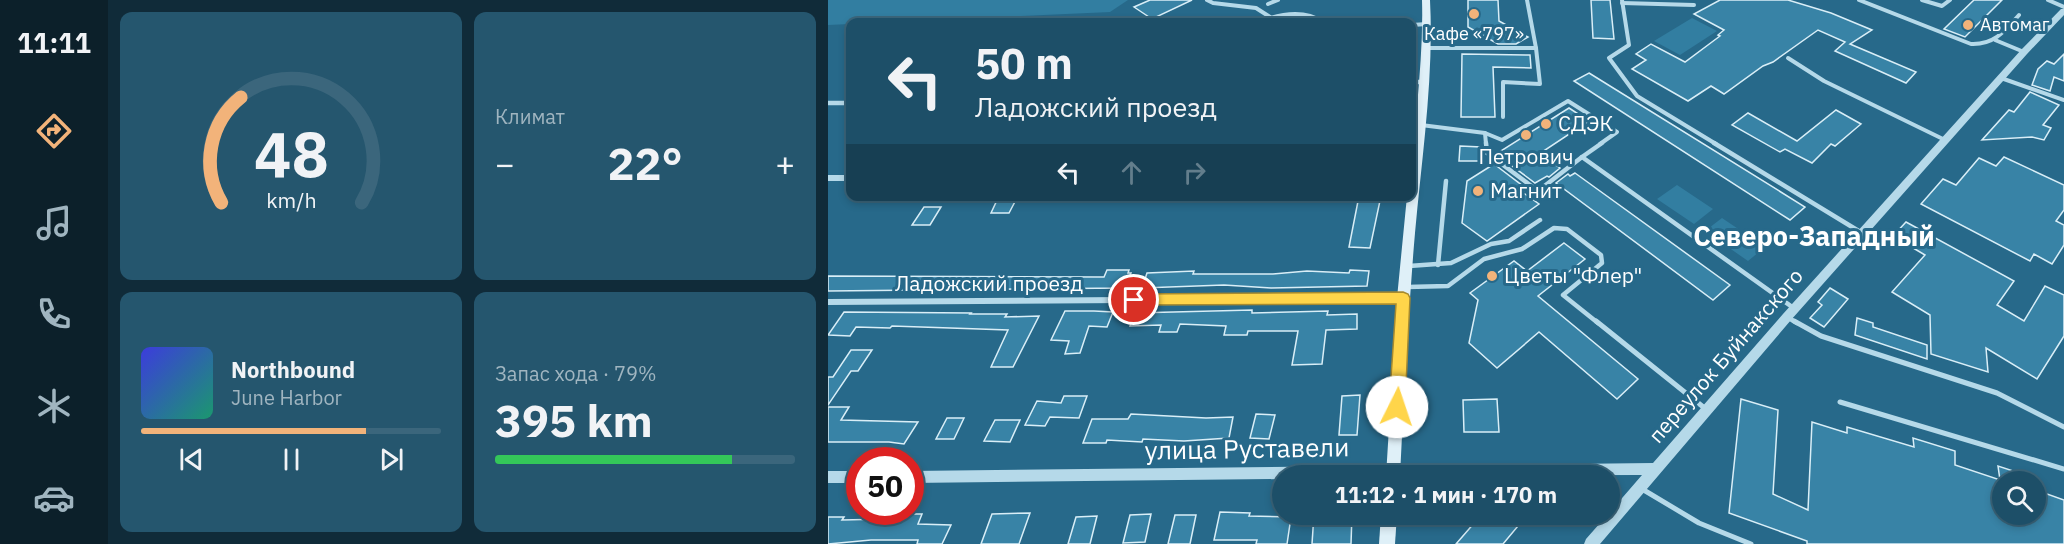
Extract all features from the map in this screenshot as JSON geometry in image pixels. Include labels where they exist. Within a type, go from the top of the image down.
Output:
[{"type":"main road","points":[[1416,159],[1428,24],[1426,0]]},
{"type":"main road","points":[[1394,465],[1412,201]]},
{"type":"main road","points":[[1387,544],[1388,525]]},
{"type":"street","name":"переулок Буйнакского","points":[[1591,544],[1791,313],[2064,9]]},
{"type":"street","points":[[1416,82],[1424,82]]},
{"type":"street","points":[[828,103],[846,102]]},
{"type":"street","points":[[828,178],[846,178]]},
{"type":"street","name":"Ладожский проезд","points":[[828,302],[1404,293]]},
{"type":"street","name":"улица Руставели","points":[[1620,470],[1656,469]]},
{"type":"street","name":"улица Руставели","points":[[924,477],[1272,475]]},
{"type":"street","points":[[828,477],[846,477]]},
{"type":"lane","points":[[1207,0],[1213,3],[1256,8],[1270,17],[1306,15],[1319,18]]},
{"type":"lane","points":[[1268,4],[1278,0]]},
{"type":"lane","points":[[1503,117],[1503,82],[1540,84],[1527,0]]},
{"type":"lane","points":[[1859,0],[1967,43],[1983,45],[1995,40],[2019,15]]},
{"type":"lane","points":[[1923,0],[1942,6],[1950,0]]},
{"type":"lane","points":[[2048,0],[2064,9]]},
{"type":"lane","points":[[1694,5],[1622,2],[1629,45],[1609,58],[1637,96],[1862,233]]},
{"type":"lane","points":[[1416,25],[1428,24]]},
{"type":"lane","points":[[1995,40],[2024,52]]},
{"type":"lane","points":[[1426,48],[1536,48]]},
{"type":"lane","points":[[1788,58],[1824,81],[1946,140]]},
{"type":"lane","points":[[2001,78],[2064,100]]},
{"type":"lane","points":[[1420,124],[1485,133],[1502,140],[1568,101],[1617,132],[1538,191],[1487,153],[1485,133]]},
{"type":"lane","points":[[1581,157],[1821,336],[1997,393],[2064,428]]},
{"type":"lane","points":[[1438,265],[1446,182]]},
{"type":"lane","points":[[1406,267],[1451,262],[1491,244],[1509,241],[1540,220]]},
{"type":"lane","points":[[1404,293],[1448,286],[1484,259],[1522,249],[1554,228],[1567,229],[1601,255],[1602,263],[1563,295],[1707,410]]},
{"type":"lane","points":[[1840,402],[2064,469]]},
{"type":"lane","points":[[1639,487],[1699,523],[1751,544]]},
{"type":"shaded area","points":[[828,0],[1128,0],[1110,12],[980,18],[846,18],[846,24],[828,25]]},
{"type":"shaded area","points":[[1692,18],[1717,31],[1680,55],[1654,41]]},
{"type":"shaded area","points":[[1677,185],[1713,209],[1694,224],[1657,199]]},
{"type":"shaded area","points":[[1722,218],[1765,247],[1748,261],[1705,231]]},
{"type":"building","points":[[1150,0],[1192,0],[1154,18],[1134,7]]},
{"type":"building","points":[[1468,0],[1498,0],[1499,21],[1528,37],[1516,44],[1498,44],[1468,27]]},
{"type":"building","points":[[1591,0],[1610,0],[1614,39],[1593,38]]},
{"type":"building","points":[[1720,0],[1788,0],[1831,13],[1872,30],[1850,44],[1916,72],[1906,83],[1835,51],[1845,42],[1818,30],[1724,94],[1711,86],[1688,101],[1632,69],[1646,60],[1636,54],[1651,44],[1685,62],[1720,36],[1718,35],[1724,30],[1694,14]]},
{"type":"building","points":[[1974,0],[2002,0],[1965,37],[1944,29]]},
{"type":"building","points":[[1462,54],[1530,55],[1531,68],[1493,67],[1495,117],[1461,117]]},
{"type":"building","points":[[2064,54],[2064,81],[2054,77],[2050,91],[2032,85],[2038,69],[2047,61],[2054,64]]},
{"type":"building","points":[[1589,73],[1805,207],[1790,220],[1574,81]]},
{"type":"building","points":[[2030,92],[2059,105],[2043,125],[2051,128],[2044,140],[2032,137],[1982,140],[2009,110],[2014,112]]},
{"type":"building","points":[[1569,108],[1589,121],[1539,154],[1560,168],[1549,177],[1535,183],[1496,154]]},
{"type":"building","points":[[1836,110],[1861,124],[1835,146],[1831,144],[1812,163],[1785,149],[1780,152],[1732,125],[1748,113],[1797,141]]},
{"type":"building","points":[[1460,146],[1481,147],[1481,161],[1459,161]]},
{"type":"building","points":[[2004,157],[2064,185],[2064,210],[2056,221],[2064,225],[2064,245],[2052,264],[2034,254],[2030,261],[1921,204],[1943,179],[1956,185],[1979,158],[1996,166]]},
{"type":"building","points":[[1494,164],[1527,189],[1522,192],[1539,204],[1487,241],[1462,223],[1467,181]]},
{"type":"building","points":[[1575,173],[1730,285],[1713,300],[1556,183],[1568,174],[1570,176]]},
{"type":"building","points":[[997,201],[1015,201],[1009,213],[991,213]]},
{"type":"building","points":[[1358,201],[1380,201],[1370,248],[1349,247]]},
{"type":"building","points":[[924,207],[941,207],[930,225],[912,225]]},
{"type":"building","points":[[1906,222],[2014,281],[1997,305],[2024,321],[2045,286],[2064,295],[2064,336],[2037,379],[1986,348],[1988,372],[1931,354],[1930,315],[1892,292],[1925,255],[1893,236]]},
{"type":"building","points":[[1564,243],[1585,259],[1538,296],[1638,379],[1617,399],[1539,332],[1497,368],[1469,343],[1478,300],[1470,293],[1514,261],[1527,271]]},
{"type":"building","points":[[1107,270],[1129,270],[1128,273],[1131,273],[1124,288],[828,291],[828,276],[1104,277]]},
{"type":"building","points":[[1350,270],[1369,271],[1367,286],[1271,288],[1224,285],[1142,288],[1147,273],[1194,271],[1193,274],[1273,274],[1307,271],[1349,273]]},
{"type":"building","points":[[1830,288],[1848,299],[1824,327],[1810,318],[1822,305],[1818,302]]},
{"type":"building","points":[[1252,310],[1252,313],[1328,311],[1327,315],[1357,314],[1357,329],[1326,330],[1322,364],[1292,365],[1298,331],[1248,331],[1247,335],[1224,335],[1226,326],[1180,324],[1177,332],[1159,332],[1161,325],[1130,326],[1134,313]]},
{"type":"building","points":[[1065,311],[1113,312],[1107,327],[1089,326],[1080,353],[1065,354],[1069,341],[1051,340]]},
{"type":"building","points":[[844,312],[1039,316],[1013,367],[991,367],[1008,330],[856,327],[850,336],[828,335]]},
{"type":"building","points":[[1857,318],[1873,323],[1873,327],[1927,345],[1927,359],[1855,335]]},
{"type":"building","points":[[851,350],[872,350],[858,371],[851,371],[828,405],[828,377],[833,377]]},
{"type":"building","points":[[1360,395],[1357,435],[1339,435],[1342,396]]},
{"type":"building","points":[[1064,396],[1087,396],[1079,418],[1050,417],[1045,426],[1025,425],[1037,401],[1061,403]]},
{"type":"building","points":[[1497,399],[1499,432],[1464,432],[1463,400]]},
{"type":"building","points":[[1741,399],[1778,410],[1773,494],[1808,510],[1812,422],[1847,433],[1847,427],[1914,447],[1913,438],[1955,451],[1955,465],[1992,477],[1992,525],[2046,525],[2046,494],[2064,500],[2064,544],[1807,544],[1807,541],[1729,513]]},
{"type":"building","points":[[828,407],[849,407],[841,420],[918,422],[904,444],[828,442]]},
{"type":"building","points":[[1131,414],[1233,417],[1229,438],[1184,441],[1143,439],[1142,442],[1107,440],[1106,443],[1083,443],[1092,419],[1128,419]]},
{"type":"building","points":[[1256,414],[1275,415],[1269,439],[1250,438]]},
{"type":"building","points":[[947,418],[964,418],[954,439],[936,439]]},
{"type":"building","points":[[995,420],[1020,420],[1010,442],[984,441]]},
{"type":"building","points":[[1998,466],[2013,471],[1999,471]]},
{"type":"building","points":[[1220,512],[1272,517],[1272,525],[1290,525],[1287,544],[1256,544],[1257,540],[1214,540]]},
{"type":"building","points":[[1030,513],[1019,544],[981,544],[992,514]]},
{"type":"building","points":[[1151,514],[1145,542],[1123,543],[1130,515]]},
{"type":"building","points":[[1175,515],[1196,515],[1190,544],[1168,544]]},
{"type":"building","points":[[1097,516],[1090,544],[1068,544],[1076,517]]},
{"type":"building","points":[[828,517],[844,517],[842,520],[846,520],[846,525],[951,525],[942,544],[917,544],[918,540],[871,540],[828,544]]},
{"type":"building","points":[[1313,525],[1352,525],[1351,544],[1312,544]]},
{"type":"building","points":[[1472,525],[1519,525],[1503,544],[1456,544]]},
{"type":"place","name":"Кафе «797»","points":[[1474,14]]},
{"type":"place","name":"Автомаг","points":[[1968,25]]},
{"type":"place","name":"СДЭК","points":[[1546,124]]},
{"type":"place","name":"Петрович","points":[[1526,135]]},
{"type":"place","name":"Магнит","points":[[1478,191]]},
{"type":"place","name":"Цветы \"Флер\"","points":[[1492,276]]},
{"type":"district","name":"Северо-Западный","points":[[1814,237]]},
{"type":"route","points":[[1134,300],[1403,298],[1397,407]]}]
